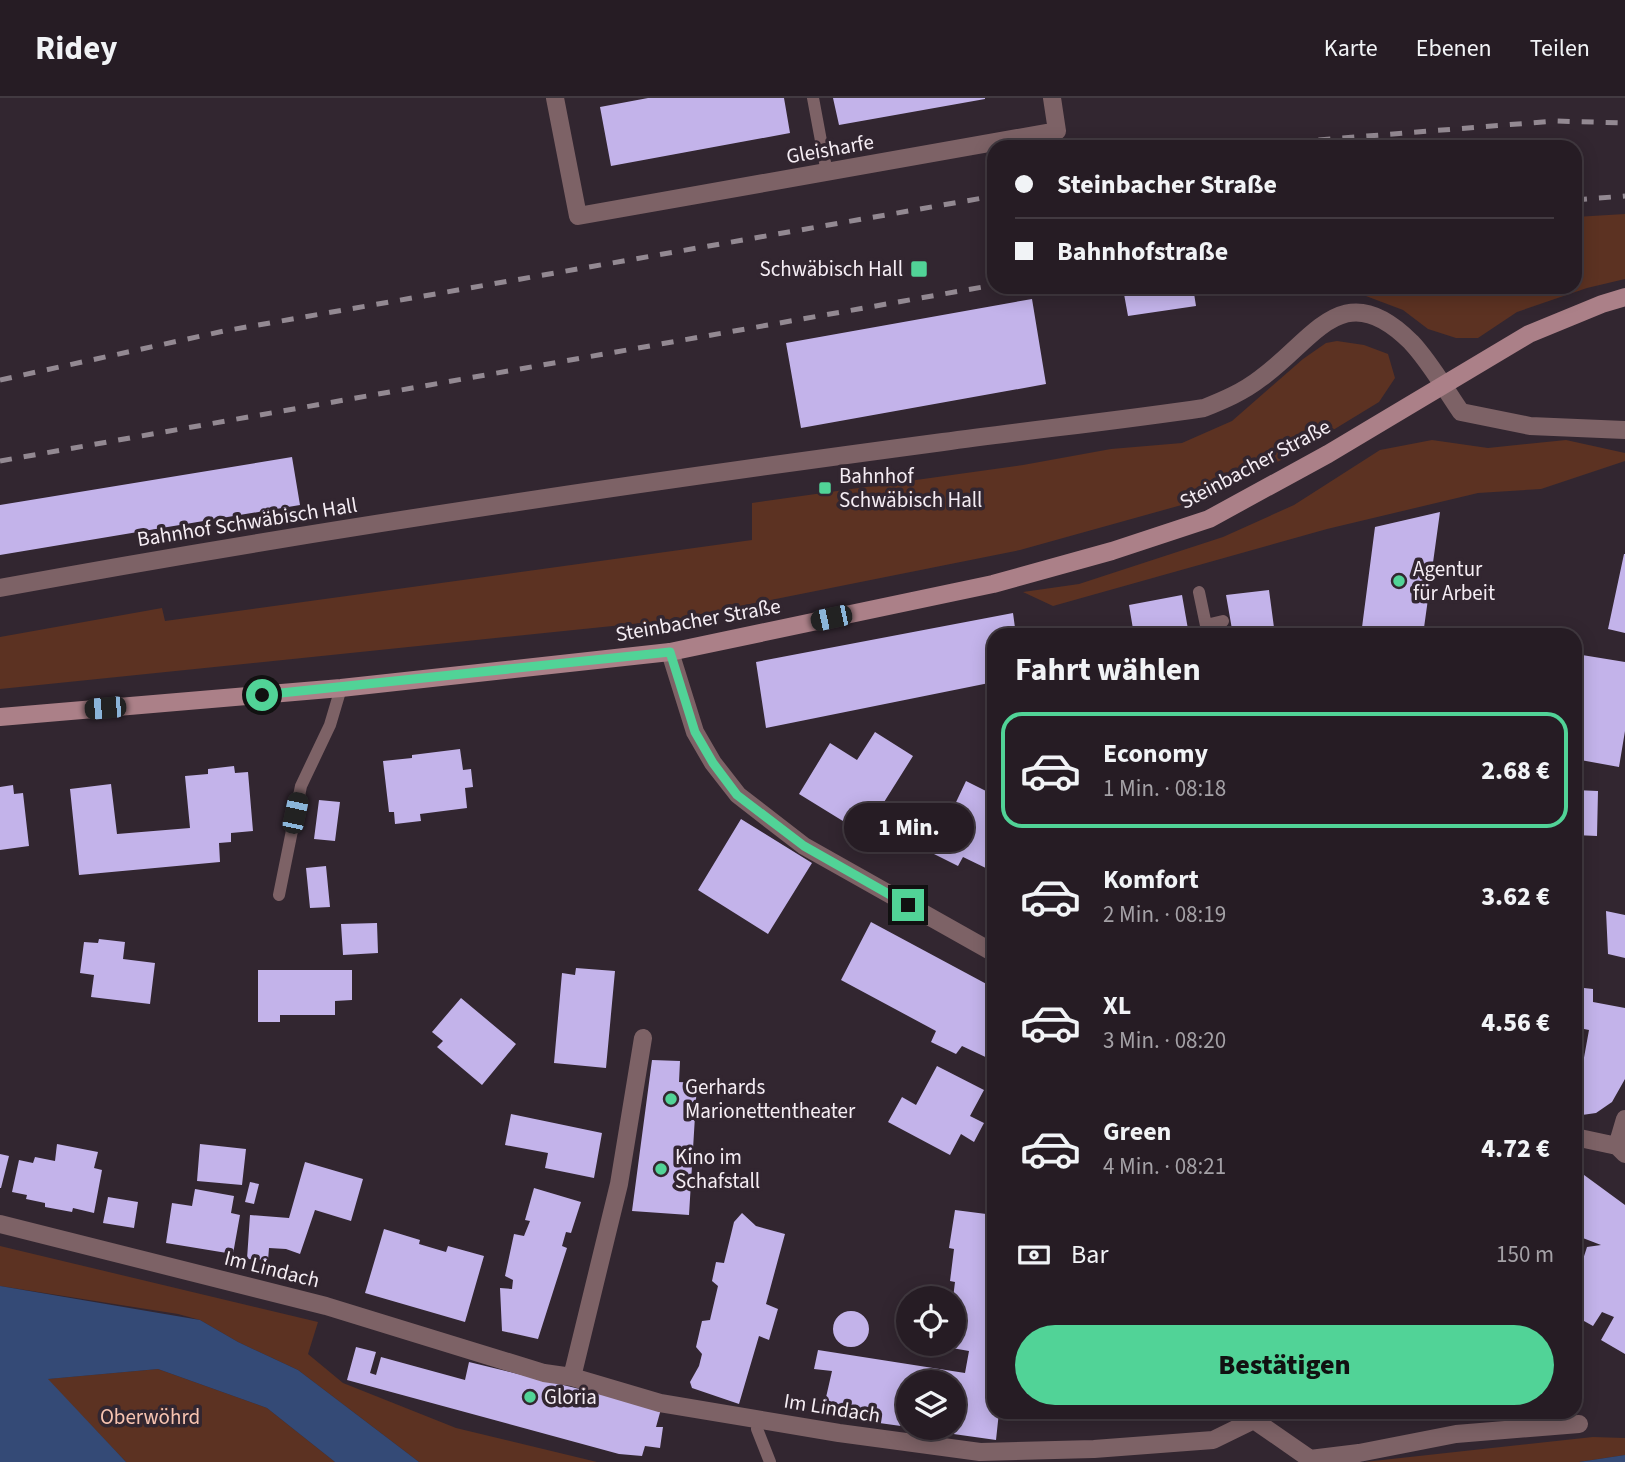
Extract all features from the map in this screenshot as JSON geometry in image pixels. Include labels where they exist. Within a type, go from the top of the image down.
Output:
[{"type":"street","name":"Gleisharfe","points":[[555,98],[578,216],[987,144]]},
{"type":"street","name":"Gleisharfe","points":[[1008,140],[1057,131],[1052,98]]},
{"type":"street","name":"Steinbacher Straße","points":[[0,717],[341,688],[670,652],[993,584],[1112,551],[1209,519],[1328,454],[1530,334],[1602,304],[1625,298]]},
{"type":"street","name":"Bahnhof Schwäbisch Hall","points":[[0,588],[163,558],[461,511],[1204,408],[1233,397],[1261,378],[1325,323],[1341,313],[1358,310],[1374,315],[1402,334],[1412,343],[1442,384]]},
{"type":"street","points":[[1442,384],[1461,412],[1530,426],[1625,430]]},
{"type":"street","points":[[670,652],[695,732],[713,763],[737,795],[804,846],[987,949]]},
{"type":"street","points":[[572,1377],[619,1184],[643,1038]]},
{"type":"street","points":[[1582,1140],[1621,1150],[1625,1119]]},
{"type":"street","name":"Im Lindach","points":[[0,1224],[327,1306],[544,1373],[572,1377],[660,1404],[758,1420],[980,1452],[1094,1449],[1213,1440],[1249,1419]]},
{"type":"street","name":"Im Lindach","points":[[1258,1419],[1310,1459],[1359,1453],[1456,1434],[1579,1424]]},
{"type":"lane","points":[[813,98],[827,173]]},
{"type":"lane","points":[[1199,592],[1207,628]]},
{"type":"lane","points":[[1211,628],[1223,621]]},
{"type":"lane","points":[[279,895],[301,786],[330,725],[341,688]]},
{"type":"lane","points":[[758,1420],[757,1429],[771,1462]]},
{"type":"green space","points":[[1625,214],[1625,279],[1582,290],[1582,217]]},
{"type":"green space","points":[[1361,294],[1570,294],[1517,312],[1478,338],[1456,338],[1428,329],[1403,310]]},
{"type":"green space","points":[[1337,341],[1364,345],[1388,354],[1395,378],[1379,402],[1297,452],[1196,501],[1020,550],[671,620],[0,689],[0,637],[162,608],[165,621],[752,540],[752,503],[1023,465],[1111,449],[1182,443],[1232,421],[1303,359],[1326,343]]},
{"type":"green space","points":[[1432,440],[1488,448],[1566,440],[1625,453],[1625,461],[1541,489],[1478,493],[1327,529],[1053,606],[1023,592],[1079,584],[1223,537],[1294,505],[1380,450]]},
{"type":"green space","points":[[0,1246],[318,1322],[308,1354],[343,1383],[456,1428],[597,1462],[419,1462],[298,1370],[238,1342],[200,1320],[178,1314],[0,1286]]},
{"type":"green space","name":"Oberwöhrd","points":[[158,1369],[267,1408],[335,1462],[126,1462],[47,1379]]},
{"type":"green space","points":[[1593,1437],[1625,1438],[1625,1455],[1579,1462],[1364,1462]]},
{"type":"water","points":[[0,1286],[200,1320],[238,1342],[298,1370],[419,1462],[335,1462],[267,1408],[158,1369],[48,1379],[126,1462],[0,1462]]},
{"type":"water","points":[[1625,1455],[1625,1462],[1579,1462]]},
{"type":"building","points":[[648,98],[784,98],[790,133],[611,166],[600,107]]},
{"type":"building","points":[[833,98],[985,98],[985,99],[839,125]]},
{"type":"building","points":[[1124,294],[1194,294],[1196,306],[1128,316]]},
{"type":"building","points":[[1032,299],[1046,384],[801,428],[786,343]]},
{"type":"building","points":[[292,457],[300,505],[0,555],[0,505]]},
{"type":"building","name":"Agentur für Arbeit","points":[[1440,512],[1424,628],[1362,628],[1375,527]]},
{"type":"building","points":[[1625,554],[1625,633],[1608,629]]},
{"type":"building","points":[[1269,590],[1274,628],[1232,628],[1226,595]]},
{"type":"building","points":[[1182,595],[1188,628],[1133,628],[1129,605]]},
{"type":"building","points":[[1013,613],[1015,628],[987,628],[987,683],[766,728],[756,662]]},
{"type":"building","points":[[1582,655],[1625,662],[1625,731],[1619,767],[1582,760]]},
{"type":"building","points":[[875,732],[913,756],[864,834],[799,794],[830,743],[857,760]]},
{"type":"building","points":[[460,749],[463,770],[471,769],[473,787],[465,788],[467,808],[420,814],[421,821],[395,824],[394,812],[389,812],[383,761]]},
{"type":"building","points":[[234,766],[235,773],[248,772],[253,831],[231,833],[231,842],[219,843],[220,862],[79,875],[70,789],[111,784],[117,834],[190,828],[185,776],[208,774],[208,769]]},
{"type":"building","points":[[966,781],[987,792],[987,869],[963,857],[958,866],[932,853]]},
{"type":"building","points":[[13,785],[14,794],[23,793],[29,846],[0,850],[0,787]]},
{"type":"building","points":[[1582,790],[1598,791],[1597,836],[1582,835]]},
{"type":"building","points":[[319,800],[340,802],[335,841],[314,839]]},
{"type":"building","points":[[741,819],[812,863],[768,934],[698,890]]},
{"type":"building","points":[[326,866],[330,907],[310,908],[306,868]]},
{"type":"building","points":[[1606,911],[1625,915],[1625,958],[1608,954]]},
{"type":"building","points":[[871,922],[987,984],[987,1058],[962,1046],[956,1054],[931,1042],[936,1031],[841,980]]},
{"type":"building","points":[[377,923],[378,953],[343,955],[341,924]]},
{"type":"building","points":[[99,939],[125,942],[123,959],[155,963],[150,1004],[91,997],[94,975],[80,973],[84,942],[98,943]]},
{"type":"building","points":[[576,968],[615,971],[606,1068],[554,1063],[562,973],[575,975]]},
{"type":"building","points":[[258,970],[352,970],[352,1000],[335,1001],[335,1015],[280,1015],[280,1022],[258,1022]]},
{"type":"building","points":[[1582,988],[1593,989],[1593,1002],[1625,1008],[1625,1079],[1612,1102],[1596,1113],[1582,1115],[1582,1063],[1589,1030],[1582,1029]]},
{"type":"building","points":[[461,998],[516,1044],[482,1085],[437,1047],[443,1041],[432,1032]]},
{"type":"building","points":[[652,1060],[680,1061],[679,1082],[697,1083],[689,1215],[632,1211]]},
{"type":"building","points":[[937,1066],[984,1090],[970,1116],[984,1123],[974,1142],[961,1134],[950,1155],[888,1122],[902,1097],[916,1105]]},
{"type":"building","points":[[511,1114],[602,1133],[594,1178],[545,1168],[548,1153],[505,1145]]},
{"type":"building","points":[[57,1144],[98,1152],[94,1168],[102,1170],[94,1213],[73,1208],[72,1212],[45,1207],[45,1203],[26,1199],[27,1195],[12,1192],[19,1160],[33,1163],[35,1157],[55,1161]]},
{"type":"building","points":[[200,1144],[246,1149],[242,1185],[197,1181]]},
{"type":"building","points":[[0,1154],[9,1156],[1,1188],[0,1188]]},
{"type":"building","points":[[305,1162],[363,1179],[351,1221],[315,1210],[300,1254],[286,1249],[269,1248],[268,1260],[247,1259],[250,1215],[289,1218]]},
{"type":"building","points":[[1582,1173],[1625,1205],[1625,1354],[1601,1340],[1614,1317],[1602,1312],[1593,1326],[1582,1320],[1582,1262],[1587,1247],[1601,1245],[1582,1238]]},
{"type":"building","points":[[250,1182],[259,1184],[254,1204],[245,1202]]},
{"type":"building","points":[[534,1188],[581,1202],[571,1233],[566,1232],[562,1246],[567,1248],[538,1339],[502,1331],[500,1288],[512,1289],[513,1280],[505,1276],[514,1234],[524,1236],[530,1221],[525,1220]]},
{"type":"building","points":[[195,1189],[234,1196],[231,1213],[240,1215],[233,1254],[166,1243],[172,1203],[192,1206]]},
{"type":"building","points":[[108,1197],[138,1202],[134,1228],[103,1223]]},
{"type":"building","points":[[955,1210],[987,1214],[987,1419],[998,1419],[996,1440],[966,1436],[966,1370],[969,1351],[966,1350],[966,1286],[954,1286],[955,1282],[950,1281],[954,1249],[949,1248]]},
{"type":"building","points":[[742,1213],[756,1226],[785,1234],[766,1304],[778,1309],[769,1340],[759,1336],[739,1404],[692,1388],[690,1382],[702,1354],[696,1347],[702,1321],[710,1320],[718,1286],[712,1281],[716,1262],[724,1263],[734,1222]]},
{"type":"building","points":[[384,1229],[420,1240],[419,1244],[446,1252],[448,1246],[484,1256],[465,1322],[365,1293]]},
{"type":"building","points":[[851,1311],[864,1316],[869,1329],[864,1342],[851,1347],[838,1342],[833,1329],[838,1316]]},
{"type":"building","points":[[356,1347],[376,1352],[370,1373],[376,1375],[381,1357],[465,1380],[469,1362],[661,1409],[656,1427],[663,1427],[660,1448],[645,1446],[642,1456],[619,1454],[347,1380]]},
{"type":"building","points":[[818,1350],[946,1370],[896,1370],[896,1425],[822,1415],[832,1371],[814,1369]]},
{"type":"railway","points":[[1318,140],[1555,121],[1625,123]]},
{"type":"railway","points":[[1582,199],[1625,196]]},
{"type":"railway","points":[[0,380],[224,331],[987,197]]},
{"type":"railway","points":[[0,461],[987,286]]},
{"type":"place","name":"Schwäbisch Hall","points":[[919,269]]},
{"type":"place","name":"Bahnhof Schwäbisch Hall","points":[[825,488]]},
{"type":"place","name":"Agentur für Arbeit","points":[[1399,581]]},
{"type":"place","name":"Gerhards Marionettentheater","points":[[671,1099]]},
{"type":"place","name":"Kino im Schafstall","points":[[661,1169]]},
{"type":"place","name":"Gloria","points":[[530,1397]]},
{"type":"route","points":[[262,695],[670,652],[695,732],[713,763],[737,795],[804,846],[908,905]]}]
